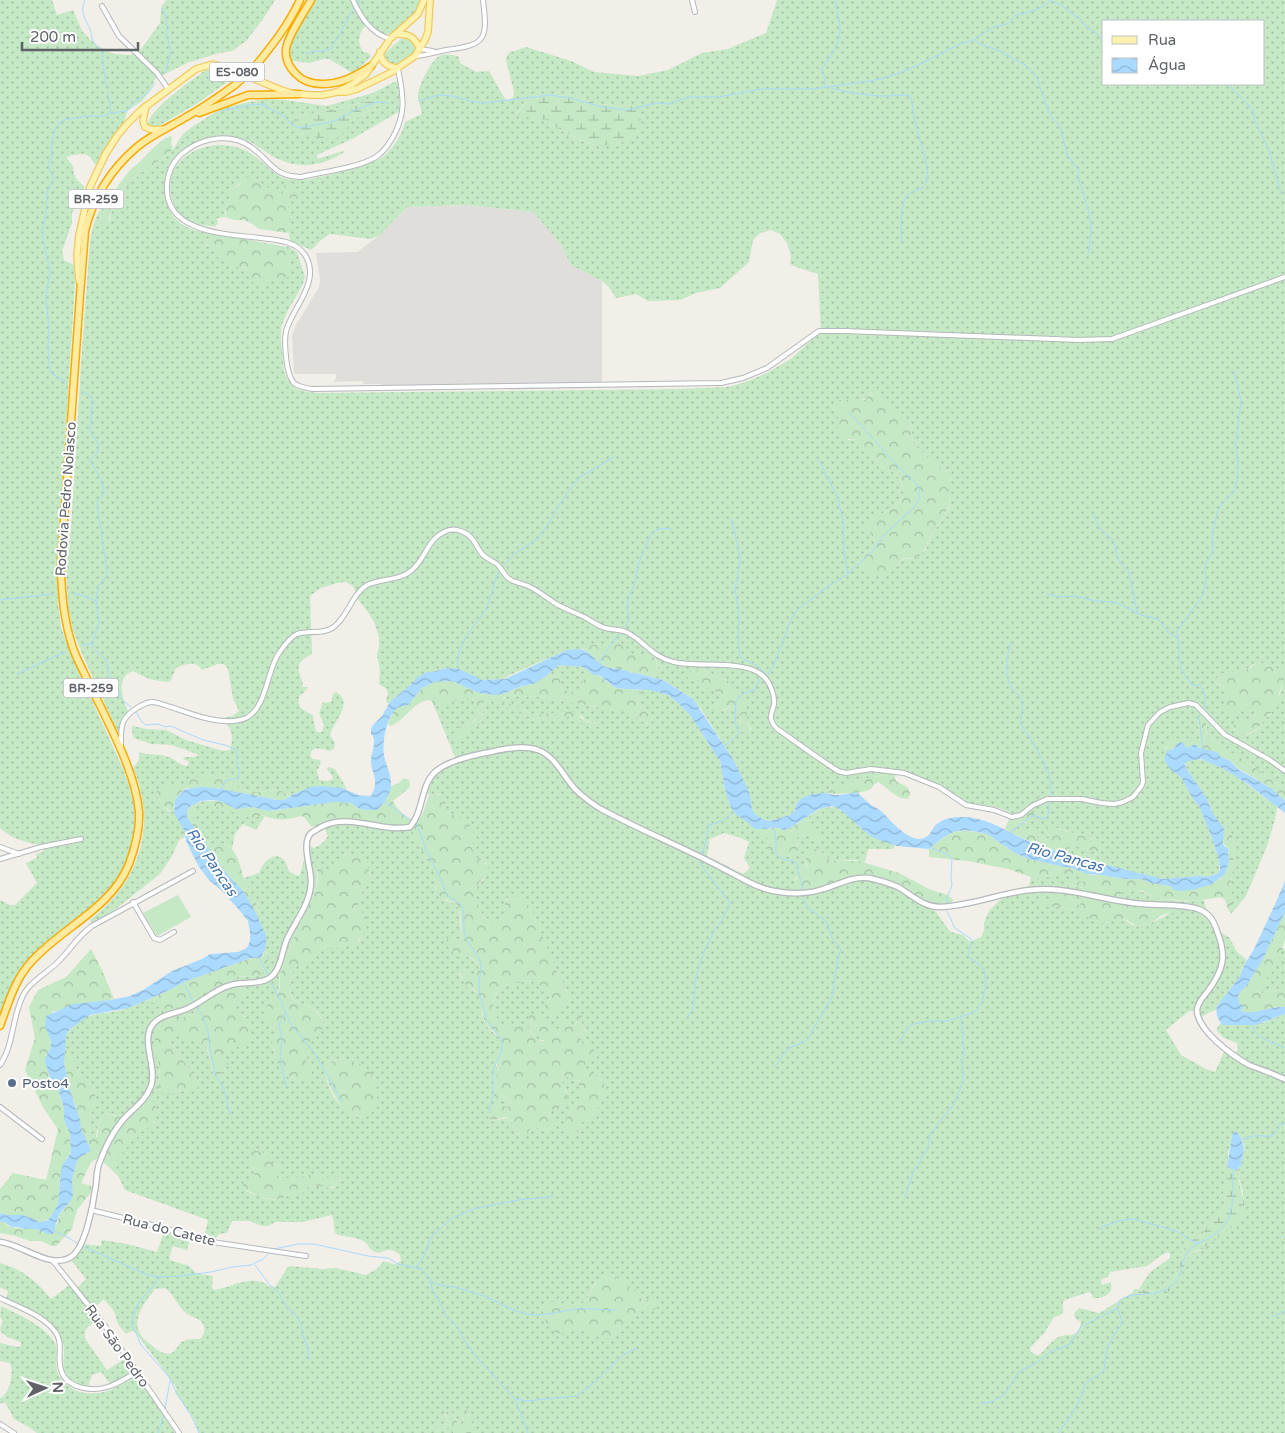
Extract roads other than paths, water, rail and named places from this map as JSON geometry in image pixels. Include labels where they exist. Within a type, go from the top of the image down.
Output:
[{"type":"highway","name":"Rodovia Pedro Nolasco","points":[[0,1026],[10,998],[26,968],[47,946],[92,911],[116,886],[129,864],[137,837],[139,814],[135,786],[72,644],[63,612],[60,587],[62,535],[85,231],[90,212],[100,191],[120,163],[138,146],[234,85],[253,69],[286,26],[300,0]]},
{"type":"highway","name":"ES-080","points":[[311,0],[286,48],[288,62],[294,72],[306,82],[318,84],[344,80],[371,66]]},
{"type":"highway","name":"ES-080","points":[[186,117],[248,95],[299,94]]},
{"type":"main road","name":"ES-080","points":[[147,106],[196,69],[213,64],[228,68],[281,90],[299,94],[323,95],[337,92],[366,74],[390,39],[398,34],[418,14],[424,0]]},
{"type":"main road","points":[[337,92],[357,89],[392,72],[415,56],[428,32],[430,0]]},
{"type":"main road","points":[[398,34],[406,34],[413,37],[420,49]]},
{"type":"main road","points":[[380,52],[382,60],[386,65],[398,68]]},
{"type":"main road","points":[[147,106],[143,121],[146,127],[153,130],[164,129]]},
{"type":"main road","points":[[80,295],[79,236],[90,187],[105,155],[117,136],[147,106]]},
{"type":"street","points":[[353,0],[367,24],[378,34],[390,39]]},
{"type":"street","points":[[415,56],[464,48],[479,42],[483,38],[486,22],[483,0]]},
{"type":"street","points":[[692,0],[695,12]]},
{"type":"street","points":[[102,6],[116,32]]},
{"type":"street","points":[[110,27],[157,73],[169,90]]},
{"type":"street","points":[[420,49],[436,52]]},
{"type":"street","points":[[398,68],[403,96],[400,122],[386,148],[376,157],[353,166],[294,177],[277,171],[256,151],[243,142],[227,138],[212,139],[203,141],[188,149],[177,158],[167,178],[166,193],[169,204],[175,214],[187,224],[212,231],[283,241],[297,246],[303,252],[307,259],[310,279],[286,330],[285,339],[288,372],[291,379],[301,387],[312,389],[721,383],[743,378],[766,368],[819,331],[1112,340],[1285,277]]},
{"type":"street","points":[[392,72],[400,78]]},
{"type":"street","points":[[120,750],[121,729],[124,718],[127,714],[144,704],[154,702],[211,720],[235,720],[250,715],[265,693],[274,660],[292,638],[300,633],[331,629],[343,617],[362,589],[367,585],[409,573],[418,565],[429,545],[434,540],[448,530],[455,529],[472,538],[480,552],[496,564],[509,578],[528,586],[558,605],[603,627],[626,632],[664,659],[685,664],[738,667],[755,670],[766,679],[771,690],[774,701],[770,716],[776,728],[816,758],[842,772],[871,769],[904,773],[939,787],[966,805],[994,810],[1012,817],[1020,815],[1047,798],[1082,799],[1119,804],[1133,797],[1141,787],[1143,778],[1141,753],[1148,724],[1160,712],[1170,707],[1189,703],[1200,708],[1225,735],[1285,770]]},
{"type":"street","points":[[0,1242],[19,1247],[52,1261],[72,1257],[78,1250],[91,1210],[98,1165],[120,1124],[145,1098],[150,1087],[152,1070],[148,1036],[151,1027],[156,1021],[167,1015],[185,1010],[230,985],[266,980],[272,976],[281,960],[287,940],[308,900],[311,881],[307,853],[308,839],[311,833],[330,823],[341,821],[354,821],[392,828],[410,827],[417,815],[429,779],[436,770],[466,756],[515,748],[530,748],[539,750],[547,755],[560,768],[574,788],[599,808],[758,887],[768,890],[799,893],[823,890],[846,881],[870,878],[898,888],[922,903],[937,907],[967,904],[1030,890],[1044,890],[1069,892],[1135,904],[1188,906],[1199,909],[1215,923],[1224,952],[1222,964],[1215,981],[1200,1000],[1197,1009],[1202,1027],[1214,1039],[1249,1064],[1285,1079]]},
{"type":"street","points":[[0,859],[41,847],[80,839]]},
{"type":"street","points":[[0,847],[19,854]]},
{"type":"street","points":[[0,1065],[13,1031],[16,1010],[27,989],[58,962],[84,932],[100,920],[193,871]]},
{"type":"street","points":[[133,902],[154,938],[160,940],[174,932]]},
{"type":"street","points":[[0,1107],[42,1139]]},
{"type":"street","name":"Rua do Catete","points":[[91,1210],[140,1221],[213,1243],[306,1256]]},
{"type":"street","name":"Rua São Pedro","points":[[52,1261],[104,1326],[179,1433]]},
{"type":"street","points":[[0,1298],[42,1319],[54,1330],[59,1338],[59,1365],[62,1373],[75,1386],[83,1389],[106,1387],[114,1385],[137,1372]]},
{"type":"street","points":[[0,1424],[12,1433]]},
{"type":"water","name":"Rio Pancas","points":[[577,649],[585,651],[604,666],[663,680],[693,699],[733,759],[750,795],[752,810],[756,815],[765,820],[770,821],[790,815],[795,811],[798,802],[806,796],[826,793],[840,795],[857,792],[871,805],[880,810],[900,830],[918,839],[928,836],[934,827],[942,821],[958,817],[968,817],[999,826],[1030,842],[1053,850],[1163,879],[1208,877],[1218,873],[1220,870],[1212,838],[1199,806],[1181,777],[1170,769],[1164,759],[1167,751],[1172,750],[1179,742],[1184,743],[1188,748],[1195,744],[1199,748],[1217,752],[1221,757],[1229,760],[1238,769],[1272,789],[1285,801],[1285,813],[1249,785],[1224,769],[1201,759],[1188,761],[1185,764],[1186,768],[1207,799],[1213,814],[1224,828],[1223,843],[1228,848],[1229,862],[1225,874],[1212,884],[1196,889],[1179,891],[1174,890],[1170,886],[1151,883],[1141,879],[1124,879],[1087,874],[1072,868],[1029,859],[1015,853],[987,834],[977,832],[962,831],[949,834],[929,849],[897,846],[872,837],[841,810],[832,806],[819,809],[784,830],[774,827],[755,829],[731,808],[725,790],[720,761],[690,715],[668,695],[649,690],[616,688],[599,675],[594,675],[583,667],[559,665],[533,684],[519,687],[503,694],[479,693],[452,681],[434,682],[422,688],[408,705],[397,708],[390,718],[384,737],[384,756],[391,786],[387,798],[377,810],[360,809],[351,803],[334,802],[269,811],[252,807],[236,809],[220,801],[211,800],[201,801],[187,810],[187,817],[220,865],[243,891],[252,906],[266,936],[263,954],[260,958],[251,958],[184,982],[128,1008],[90,1015],[70,1029],[66,1035],[64,1063],[81,1129],[91,1150],[77,1161],[72,1181],[73,1196],[59,1214],[53,1234],[47,1234],[37,1229],[12,1227],[0,1221],[0,1213],[23,1215],[40,1222],[50,1218],[58,1204],[63,1164],[71,1153],[70,1134],[64,1120],[64,1108],[58,1089],[50,1077],[45,1062],[51,1047],[51,1041],[45,1026],[46,1016],[73,1004],[130,996],[172,971],[210,954],[238,952],[248,946],[250,932],[248,921],[199,867],[186,841],[184,830],[174,813],[175,800],[185,789],[216,788],[284,800],[311,787],[320,786],[342,788],[358,795],[371,796],[375,781],[371,764],[374,740],[371,728],[382,716],[390,702],[414,682],[416,678],[427,672],[446,668],[459,669],[482,680],[505,679],[567,650]]},
{"type":"water","points":[[1285,881],[1285,912],[1264,957],[1238,996],[1239,1003],[1244,1007],[1241,1010],[1243,1012],[1285,1007],[1285,1014],[1256,1025],[1223,1025],[1217,1016],[1217,1006],[1240,976]]},
{"type":"water","points":[[1236,1131],[1243,1144],[1241,1166],[1237,1171],[1227,1167],[1232,1136]]},
{"type":"waterway","points":[[85,0],[83,14],[93,40],[102,51],[106,87]]},
{"type":"waterway","points":[[358,4],[360,0]]},
{"type":"waterway","points":[[825,86],[822,69],[834,50],[840,34],[836,0]]},
{"type":"waterway","points":[[418,101],[439,95],[485,103],[550,95],[603,107],[626,110],[657,103],[669,104],[689,97],[719,97],[762,89],[813,89],[870,81],[882,79],[916,66],[960,44],[973,40],[994,27],[1006,24],[1016,15],[1039,8],[1051,0]]},
{"type":"waterway","points":[[1052,1],[1061,5],[1081,20],[1086,27],[1102,39]]},
{"type":"waterway","points":[[162,8],[166,17],[167,37],[171,51],[165,73]]},
{"type":"waterway","points":[[306,54],[331,49],[354,8]]},
{"type":"waterway","points":[[975,40],[1027,66],[1036,76],[1048,110],[1060,126],[1067,154],[1078,170],[1079,180],[1090,216],[1091,233],[1088,255]]},
{"type":"waterway","points":[[66,382],[51,373],[49,364],[49,330],[46,298],[50,270],[42,230],[46,214],[47,192],[54,179],[50,171],[49,162],[52,157],[51,149],[55,129],[64,120],[86,116],[103,116],[110,113],[127,111],[134,102],[148,93],[155,83]]},
{"type":"waterway","points":[[1229,85],[1253,110],[1255,121],[1269,150],[1281,194]]},
{"type":"waterway","points":[[831,88],[868,95],[909,95],[911,97],[913,114],[925,159],[927,181],[924,186],[908,195],[904,201],[901,219],[902,242]]},
{"type":"waterway","points":[[108,93],[111,113]]},
{"type":"waterway","points":[[263,105],[284,116],[291,124],[299,128],[335,121],[355,110],[377,102],[387,103]]},
{"type":"waterway","points":[[221,111],[266,104]]},
{"type":"waterway","points":[[1204,708],[1205,696],[1202,688],[1200,685],[1192,685],[1181,669],[1179,641],[1176,633],[1203,595],[1206,581],[1205,564],[1213,552],[1212,536],[1217,513],[1221,504],[1234,492],[1237,481],[1236,444],[1241,401],[1234,371]]},
{"type":"waterway","points":[[83,392],[91,396],[92,400],[90,431],[99,445],[97,453],[90,460],[101,480],[104,493],[97,504],[107,575],[98,587],[96,602],[99,622],[93,647],[106,660],[109,675],[115,681],[121,699],[131,707]]},
{"type":"waterway","points":[[766,677],[773,667],[791,620],[797,610],[845,576],[871,553],[887,532],[913,509],[919,499],[919,488],[916,483],[892,460],[849,412]]},
{"type":"waterway","points":[[502,567],[516,553],[538,538],[577,480],[614,457]]},
{"type":"waterway","points":[[818,458],[838,498],[843,521],[844,554],[848,573]]},
{"type":"waterway","points":[[1093,514],[1100,529],[1113,540],[1119,561],[1129,572],[1137,612]]},
{"type":"waterway","points":[[731,519],[740,559],[735,589],[739,614],[738,638],[740,656],[756,665],[766,674]]},
{"type":"waterway","points":[[626,628],[629,619],[628,599],[634,585],[639,562],[651,534],[661,529],[671,529]]},
{"type":"waterway","points":[[457,670],[461,647],[487,607],[499,572]]},
{"type":"waterway","points":[[73,593],[96,601]]},
{"type":"waterway","points":[[0,600],[52,594]]},
{"type":"waterway","points":[[1047,594],[1059,597],[1075,596],[1096,601],[1114,602],[1141,615],[1158,619],[1169,633],[1178,639]]},
{"type":"waterway","points":[[599,662],[614,639],[621,633]]},
{"type":"waterway","points":[[1011,643],[1007,660],[1008,680],[1022,702],[1020,723],[1044,761],[1045,769],[1049,772],[1051,795]]},
{"type":"waterway","points":[[82,645],[92,644]]},
{"type":"waterway","points":[[17,674],[65,652]]},
{"type":"waterway","points":[[724,746],[739,733],[735,722],[736,701],[744,693],[755,690],[758,681],[761,679]]},
{"type":"waterway","points":[[136,712],[146,725],[171,726],[203,740],[235,749],[237,752],[238,778],[225,781],[221,791]]},
{"type":"waterway","points":[[1201,712],[1199,717],[1203,750]]},
{"type":"waterway","points":[[383,801],[411,820]]},
{"type":"waterway","points":[[1011,832],[1032,816],[1042,819],[1046,818],[1049,812],[1049,803]]},
{"type":"waterway","points":[[702,854],[709,825],[723,821],[734,812]]},
{"type":"waterway","points":[[417,824],[426,850],[446,894],[463,907],[464,931],[481,964],[480,996],[487,1020],[502,1041],[501,1052],[493,1070],[493,1093],[489,1112]]},
{"type":"waterway","points":[[773,826],[776,838],[776,853],[781,858],[796,863],[803,889]]},
{"type":"waterway","points":[[930,847],[949,855],[952,860],[952,885],[947,898],[947,904]]},
{"type":"waterway","points":[[687,1018],[693,1008],[696,978],[703,954],[730,903],[701,865],[700,861]]},
{"type":"waterway","points":[[775,1066],[789,1048],[804,1042],[808,1038],[832,997],[841,949],[832,938],[827,922],[807,907],[803,897]]},
{"type":"waterway","points":[[899,1043],[908,1027],[914,1024],[928,1021],[947,1021],[975,1012],[982,1002],[986,984],[984,969],[968,956],[971,939],[955,928],[947,911]]},
{"type":"waterway","points":[[259,958],[268,975]]},
{"type":"waterway","points":[[183,982],[193,1001]]},
{"type":"waterway","points":[[271,983],[290,1023],[315,1054],[342,1101]]},
{"type":"waterway","points":[[197,1007],[208,1031],[215,1074],[224,1089],[230,1114]]},
{"type":"waterway","points":[[285,1013],[279,1024],[282,1042],[280,1056],[286,1087]]},
{"type":"waterway","points":[[905,1197],[914,1170],[927,1152],[930,1134],[954,1104],[963,1082],[962,1061],[964,1051],[961,1018]]},
{"type":"waterway","points":[[1250,1024],[1261,1037],[1285,1048]]},
{"type":"waterway","points":[[1242,1139],[1253,1136],[1271,1136],[1280,1125],[1285,1123]]},
{"type":"waterway","points":[[1058,1433],[1069,1419],[1083,1393],[1085,1384],[1104,1370],[1107,1347],[1122,1323],[1117,1309],[1120,1300],[1125,1297],[1160,1292],[1171,1286],[1178,1278],[1185,1257],[1190,1249],[1211,1237],[1226,1223],[1232,1207],[1233,1171]]},
{"type":"waterway","points":[[416,1267],[423,1258],[431,1237],[452,1218],[478,1208],[553,1195]]},
{"type":"waterway","points":[[1099,1230],[1104,1226],[1122,1220],[1134,1219],[1176,1231],[1199,1243]]},
{"type":"waterway","points":[[54,1231],[78,1244]]},
{"type":"waterway","points":[[274,1249],[298,1244],[314,1244],[368,1256],[388,1258],[398,1264],[422,1269],[430,1279],[432,1289],[446,1316],[458,1327],[462,1337],[479,1360],[515,1399],[528,1433]]},
{"type":"waterway","points":[[82,1246],[148,1275],[160,1277],[211,1272],[251,1265],[263,1259],[269,1253]]},
{"type":"waterway","points":[[255,1265],[269,1284],[279,1293],[286,1306],[296,1315],[301,1324],[309,1359]]},
{"type":"waterway","points":[[160,1277],[139,1302],[134,1312],[132,1324],[141,1345],[169,1377],[199,1433]]},
{"type":"waterway","points":[[432,1282],[484,1296],[516,1311],[533,1315],[581,1309],[615,1310]]},
{"type":"waterway","points":[[982,1403],[991,1402],[1004,1395],[1019,1372],[1038,1362],[1050,1352],[1069,1345],[1081,1327],[1116,1309]]},
{"type":"waterway","points":[[1272,1317],[1285,1311]]},
{"type":"waterway","points":[[516,1399],[526,1401],[577,1396],[623,1355],[637,1348]]},
{"type":"waterway","points":[[165,1409],[170,1381]]},
{"type":"waterway","points":[[158,1433],[164,1415]]},
{"type":"place","name":"Posto4","points":[[12,1083]]}]
